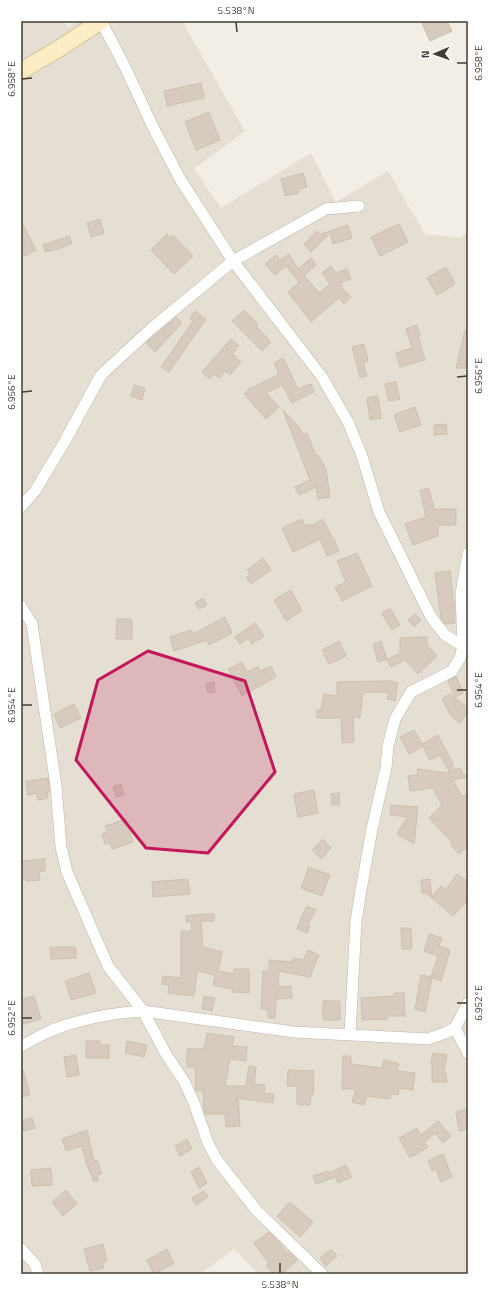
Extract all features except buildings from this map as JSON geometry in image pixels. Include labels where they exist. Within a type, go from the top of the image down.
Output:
[{"type":"street","points":[[21,70],[60,48],[101,21],[180,179],[233,261],[322,378],[348,422],[362,456],[379,512],[431,617],[445,635],[466,646]]},
{"type":"street","points":[[21,507],[35,491],[65,441],[101,375],[152,328],[233,261],[326,209],[358,206]]},
{"type":"street","points":[[350,1034],[358,905],[372,829],[386,768],[388,746],[395,719],[411,692],[452,671],[466,646],[461,594],[468,552]]},
{"type":"street","points":[[21,606],[32,624],[56,786],[61,846],[67,872],[108,966],[143,1011],[167,1056],[184,1081],[194,1103],[208,1143],[217,1160],[257,1211],[322,1274]]},
{"type":"street","points":[[21,1046],[51,1031],[90,1019],[119,1012],[143,1011],[294,1032],[428,1039],[455,1028],[468,1003]]},
{"type":"street","points":[[455,1028],[468,1053]]},
{"type":"street","points":[[21,1249],[35,1264],[38,1274]]},
{"type":"highlighted area","points":[[148,651],[245,681],[275,772],[208,853],[146,848],[76,760],[98,680]]},
{"type":"shaded area","points":[[21,21],[64,21],[68,27],[79,21],[182,21],[245,131],[194,169],[221,208],[311,153],[336,202],[388,171],[425,234],[460,238],[468,231],[468,1274],[259,1274],[234,1249],[200,1274],[21,1274]]}]
